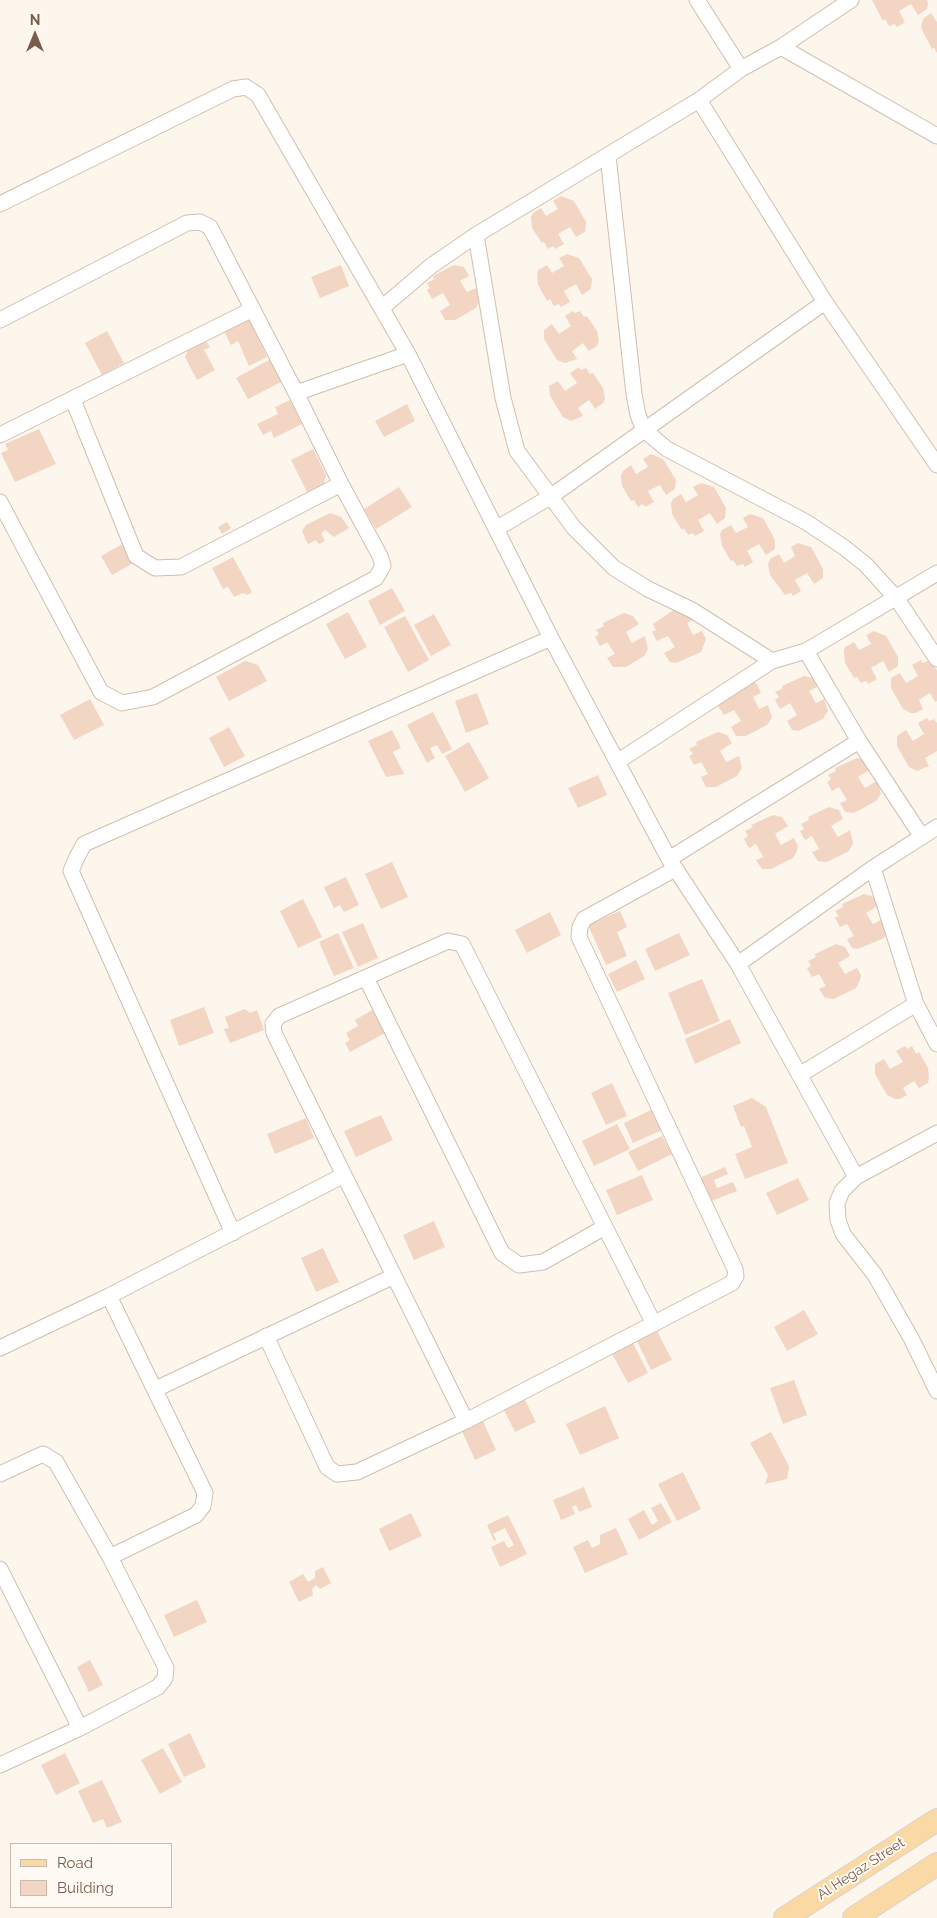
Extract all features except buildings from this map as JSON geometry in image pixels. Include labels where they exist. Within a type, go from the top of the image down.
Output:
[{"type":"main road","name":"Al Hegaz Street","points":[[785,1918],[937,1820]]},
{"type":"main road","points":[[854,1918],[937,1864]]},
{"type":"street","points":[[697,0],[741,68]]},
{"type":"street","points":[[383,307],[431,266],[476,235],[699,100],[741,68],[781,47],[851,0]]},
{"type":"street","points":[[781,47],[937,136]]},
{"type":"street","points":[[0,204],[233,89],[246,88],[258,95],[383,307],[551,638],[672,864],[738,964],[801,1074],[856,1177]]},
{"type":"street","points":[[699,100],[825,302],[937,465]]},
{"type":"street","points":[[608,156],[634,394],[638,415],[644,430],[667,449],[806,522],[845,548],[866,565],[897,599],[937,659]]},
{"type":"street","points":[[0,320],[187,223],[200,222],[210,226],[341,484],[380,556],[383,566],[376,578],[152,697],[122,703],[101,692],[0,502]]},
{"type":"street","points":[[476,235],[509,427],[517,451],[574,528],[614,568],[648,590],[692,610],[772,661]]},
{"type":"street","points":[[496,529],[550,496],[825,302]]},
{"type":"street","points":[[0,435],[253,309]]},
{"type":"street","points":[[296,393],[408,354]]},
{"type":"street","points":[[73,400],[136,556],[155,568],[181,567],[341,484]]},
{"type":"street","points":[[617,762],[772,661],[806,651],[937,574]]},
{"type":"street","points":[[233,1233],[71,871],[77,857],[84,844],[551,638]]},
{"type":"street","points":[[806,651],[859,741],[922,838]]},
{"type":"street","points":[[266,1336],[327,1467],[337,1474],[357,1472],[466,1421],[732,1283],[736,1276],[735,1269],[579,937],[580,927],[584,918],[672,864],[859,741]]},
{"type":"street","points":[[738,964],[873,868],[937,827]]},
{"type":"street","points":[[873,868],[916,1004],[937,1044]]},
{"type":"street","points":[[466,1421],[274,1033],[273,1024],[279,1016],[448,941],[462,944],[654,1324]]},
{"type":"street","points":[[366,978],[502,1253],[519,1265],[543,1262],[605,1227]]},
{"type":"street","points":[[801,1074],[916,1004]]},
{"type":"street","points":[[937,1133],[856,1177],[842,1191],[837,1203],[838,1220],[843,1234],[875,1275],[911,1338],[937,1391]]},
{"type":"street","points":[[0,1348],[109,1296],[344,1176]]},
{"type":"street","points":[[156,1389],[394,1276]]},
{"type":"street","points":[[109,1296],[156,1389],[205,1493],[203,1506],[196,1515],[110,1557]]},
{"type":"street","points":[[0,1474],[42,1454],[49,1456],[56,1462],[110,1557],[166,1668],[165,1678],[158,1687],[80,1728],[0,1765]]},
{"type":"street","points":[[0,1569],[4,1588],[80,1728]]}]
